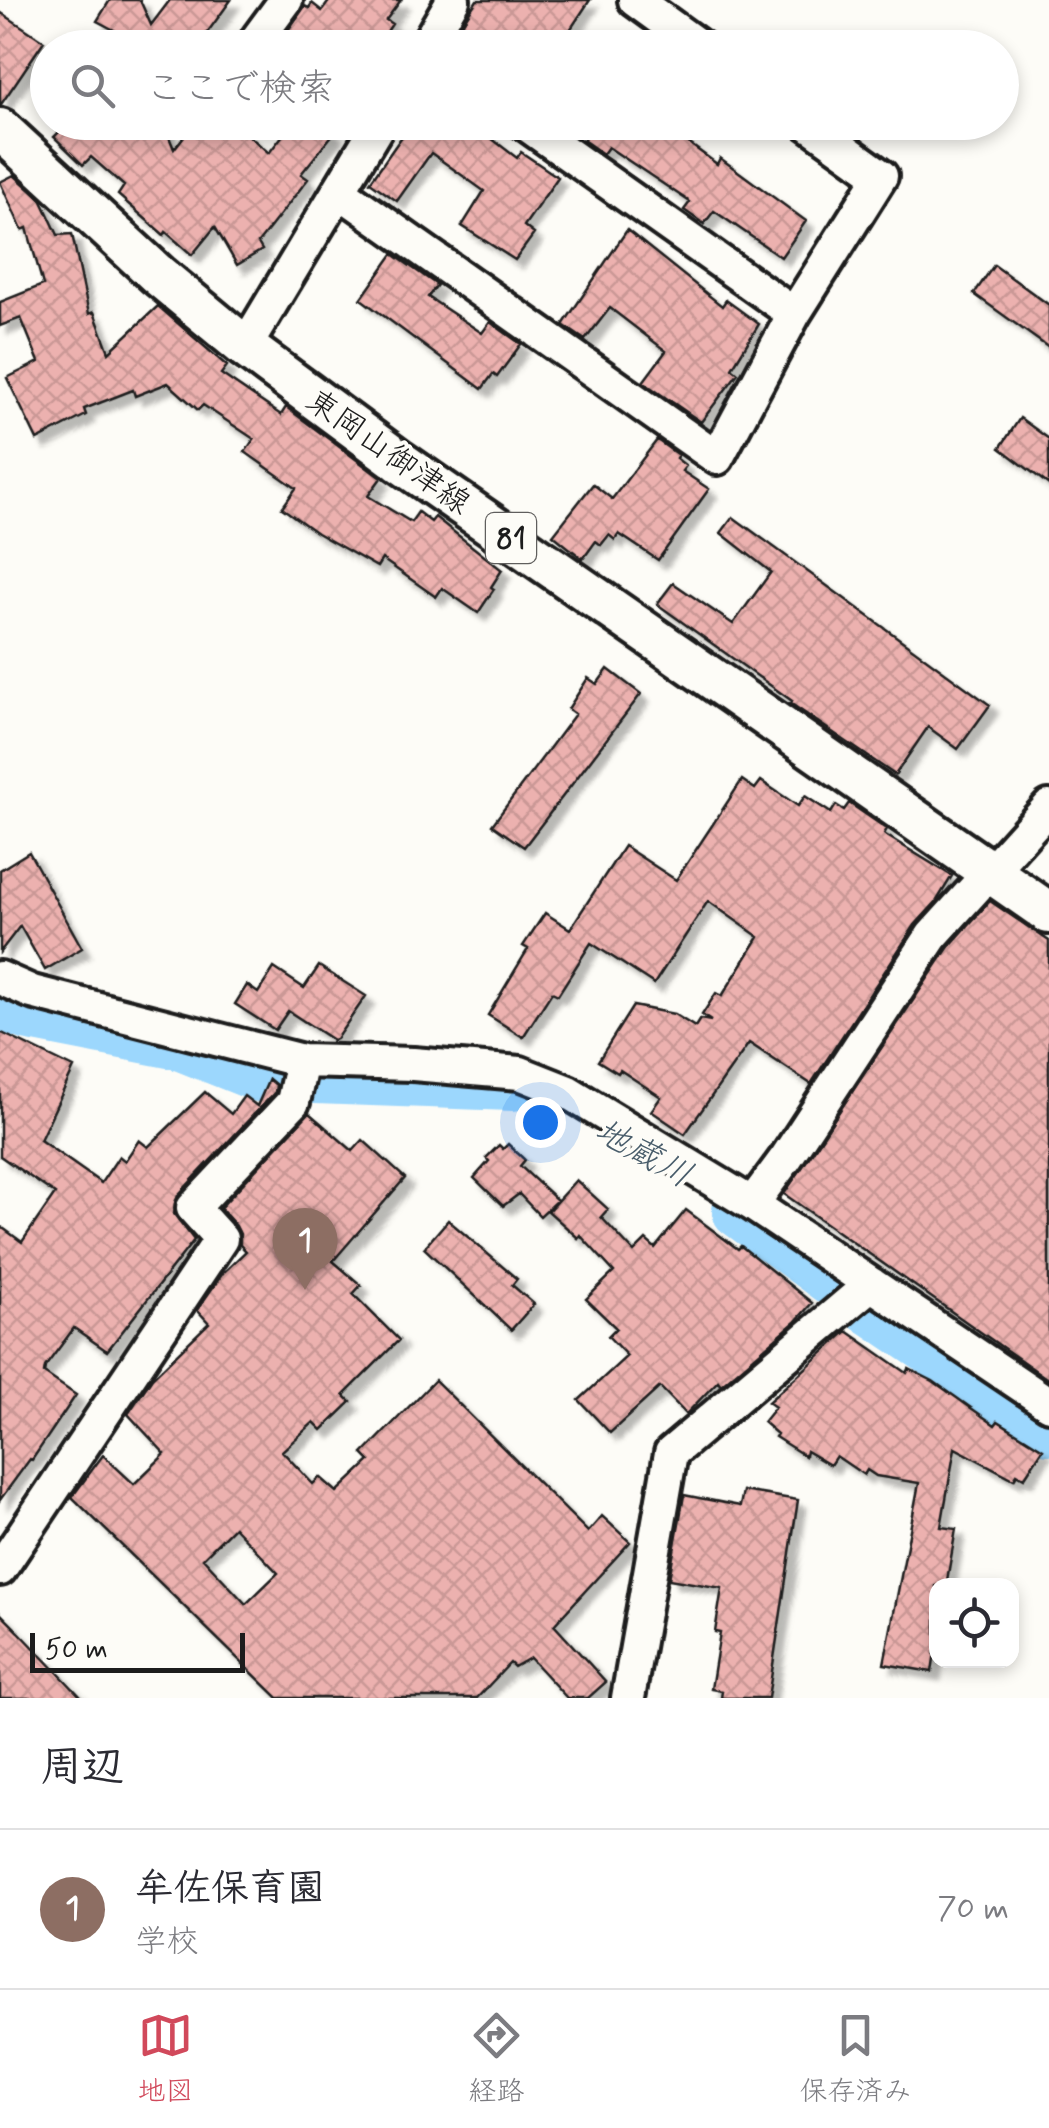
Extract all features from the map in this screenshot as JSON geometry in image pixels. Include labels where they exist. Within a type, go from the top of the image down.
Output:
[{"type":"main road","name":"東岡山御津線","points":[[0,129],[158,275],[245,348],[399,460],[1049,913]]},
{"type":"street","points":[[264,30],[286,0]]},
{"type":"street","points":[[436,30],[453,0]]},
{"type":"street","points":[[634,0],[676,30]]},
{"type":"street","points":[[245,348],[339,191],[363,140]]},
{"type":"street","points":[[549,140],[794,314]]},
{"type":"street","points":[[339,191],[717,458],[794,314],[881,176],[831,140]]},
{"type":"street","points":[[752,1204],[932,936],[1049,807]]},
{"type":"street","points":[[0,978],[32,992],[302,1060],[520,1073],[568,1092],[752,1204],[1049,1404]]},
{"type":"street","points":[[0,1569],[221,1239],[194,1208],[294,1102],[302,1060]]},
{"type":"street","points":[[628,1698],[671,1453],[871,1284]]},
{"type":"building","points":[[110,0],[140,0],[151,25],[170,0],[231,0],[209,30],[114,30],[97,21]]},
{"type":"building","points":[[330,0],[401,0],[386,20],[392,24],[388,30],[288,30],[305,6],[309,8],[312,3],[322,11]]},
{"type":"building","points":[[477,0],[590,0],[570,30],[458,30]]},
{"type":"building","points":[[0,12],[30,32],[30,62],[0,106]]},
{"type":"building","points":[[57,140],[170,140],[174,149],[181,140],[254,140],[269,153],[279,140],[328,140],[301,174],[308,179],[258,243],[262,250],[237,265],[215,227],[192,255],[118,195],[124,186],[91,157],[83,165]]},
{"type":"building","points":[[399,140],[494,140],[517,158],[521,152],[558,177],[524,226],[534,234],[515,260],[462,226],[484,191],[431,153],[397,201],[370,182]]},
{"type":"building","points":[[583,140],[684,140],[717,164],[720,158],[806,221],[781,257],[714,211],[704,224],[684,210],[690,202],[608,147],[603,154]]},
{"type":"building","points":[[14,175],[41,199],[58,235],[72,234],[89,314],[94,312],[109,352],[158,306],[227,366],[221,374],[281,415],[286,407],[381,478],[368,496],[411,522],[418,512],[431,522],[435,517],[502,570],[478,613],[442,588],[436,597],[382,559],[377,567],[282,508],[296,488],[245,452],[254,439],[203,405],[198,410],[168,383],[135,396],[133,390],[84,409],[86,415],[37,440],[7,378],[39,362],[21,318],[0,326],[0,302],[43,285],[27,228],[22,230],[0,182]]},
{"type":"building","points":[[627,230],[722,306],[726,300],[759,324],[732,368],[738,373],[701,422],[643,382],[666,351],[610,308],[585,340],[563,325]]},
{"type":"building","points":[[393,254],[437,285],[428,297],[482,333],[490,322],[521,344],[497,377],[493,374],[482,389],[361,299]]},
{"type":"building","points":[[994,265],[1049,305],[1049,348],[974,294]]},
{"type":"building","points":[[1020,418],[1049,439],[1049,485],[1000,448]]},
{"type":"building","points":[[657,440],[678,455],[676,458],[686,466],[682,471],[709,489],[658,560],[619,534],[615,540],[609,535],[601,545],[596,541],[583,559],[553,535],[593,484],[612,499]]},
{"type":"building","points":[[733,517],[990,705],[958,749],[928,727],[895,775],[657,604],[673,583],[733,624],[771,572],[721,533]]},
{"type":"building","points":[[608,669],[641,694],[524,847],[492,825],[575,714],[568,709],[588,678],[597,684]]},
{"type":"building","points":[[742,780],[755,789],[761,781],[798,806],[805,796],[831,813],[836,805],[844,810],[849,803],[887,829],[884,834],[952,876],[915,925],[811,1084],[749,1043],[685,1134],[651,1111],[661,1097],[620,1070],[618,1073],[598,1061],[633,1006],[674,1014],[695,1027],[700,1019],[711,1021],[702,1015],[716,993],[722,996],[759,937],[708,901],[654,984],[591,943],[558,995],[552,992],[523,1037],[488,1015],[528,949],[523,946],[545,913],[570,929],[624,846],[676,880]]},
{"type":"building","points":[[29,852],[82,948],[45,970],[20,926],[0,952],[0,870]]},
{"type":"building","points":[[990,901],[1049,941],[1049,1380],[784,1194],[948,948]]},
{"type":"building","points":[[319,966],[366,996],[336,1039],[288,1011],[275,1030],[235,1004],[247,985],[258,993],[274,968],[304,988]]},
{"type":"building","points":[[0,1032],[74,1068],[40,1140],[101,1183],[119,1156],[125,1161],[139,1140],[148,1147],[205,1092],[231,1114],[244,1096],[257,1106],[269,1079],[276,1085],[275,1092],[178,1195],[174,1214],[194,1240],[107,1351],[74,1328],[45,1367],[44,1373],[76,1395],[0,1500],[0,1226],[22,1242],[55,1194],[0,1156]]},
{"type":"building","points":[[309,1113],[353,1151],[363,1140],[405,1178],[333,1261],[361,1285],[353,1294],[399,1340],[344,1395],[351,1402],[322,1430],[314,1422],[282,1451],[313,1484],[320,1477],[337,1492],[370,1461],[363,1454],[435,1380],[588,1532],[602,1516],[630,1542],[554,1625],[606,1682],[588,1698],[567,1698],[530,1658],[514,1667],[510,1663],[477,1698],[278,1698],[72,1497],[103,1455],[134,1484],[165,1454],[128,1414],[152,1378],[209,1323],[197,1310],[223,1273],[246,1251],[240,1245],[236,1226],[220,1208]],"holes":[[[234,1527],[278,1573],[246,1604],[203,1558]]]},
{"type":"building","points":[[508,1144],[525,1160],[520,1166],[557,1200],[540,1216],[519,1194],[503,1206],[474,1178],[499,1145],[503,1149]]},
{"type":"building","points":[[576,1180],[608,1209],[601,1217],[634,1252],[646,1240],[655,1248],[686,1210],[738,1249],[741,1246],[812,1303],[721,1385],[718,1381],[686,1414],[660,1387],[610,1433],[579,1400],[627,1356],[608,1336],[616,1328],[586,1299],[614,1272],[580,1235],[578,1238],[548,1211]]},
{"type":"building","points":[[448,1220],[517,1279],[512,1285],[534,1304],[511,1330],[424,1248]]},
{"type":"building","points":[[847,1331],[907,1373],[909,1369],[933,1381],[995,1425],[998,1421],[1043,1449],[1024,1478],[1017,1474],[1014,1479],[955,1448],[941,1527],[956,1529],[947,1578],[929,1578],[932,1672],[884,1664],[919,1483],[876,1476],[867,1470],[864,1475],[836,1456],[830,1465],[806,1451],[805,1456],[775,1437],[777,1434],[763,1422],[775,1407],[768,1402]]},
{"type":"building","points":[[743,1491],[798,1500],[768,1698],[721,1698],[722,1691],[711,1689],[722,1588],[669,1579],[684,1495],[740,1506]]},
{"type":"building","points":[[0,1613],[19,1632],[82,1698],[0,1698]]},
{"type":"waterway","name":"地蔵川","points":[[0,1005],[30,1015],[179,1044],[259,1076],[513,1085]]},
{"type":"waterway","name":"地蔵川","points":[[738,1211],[874,1311],[1049,1429]]},
{"type":"place","name":"牟佐保育園","points":[[305,1290]]}]
